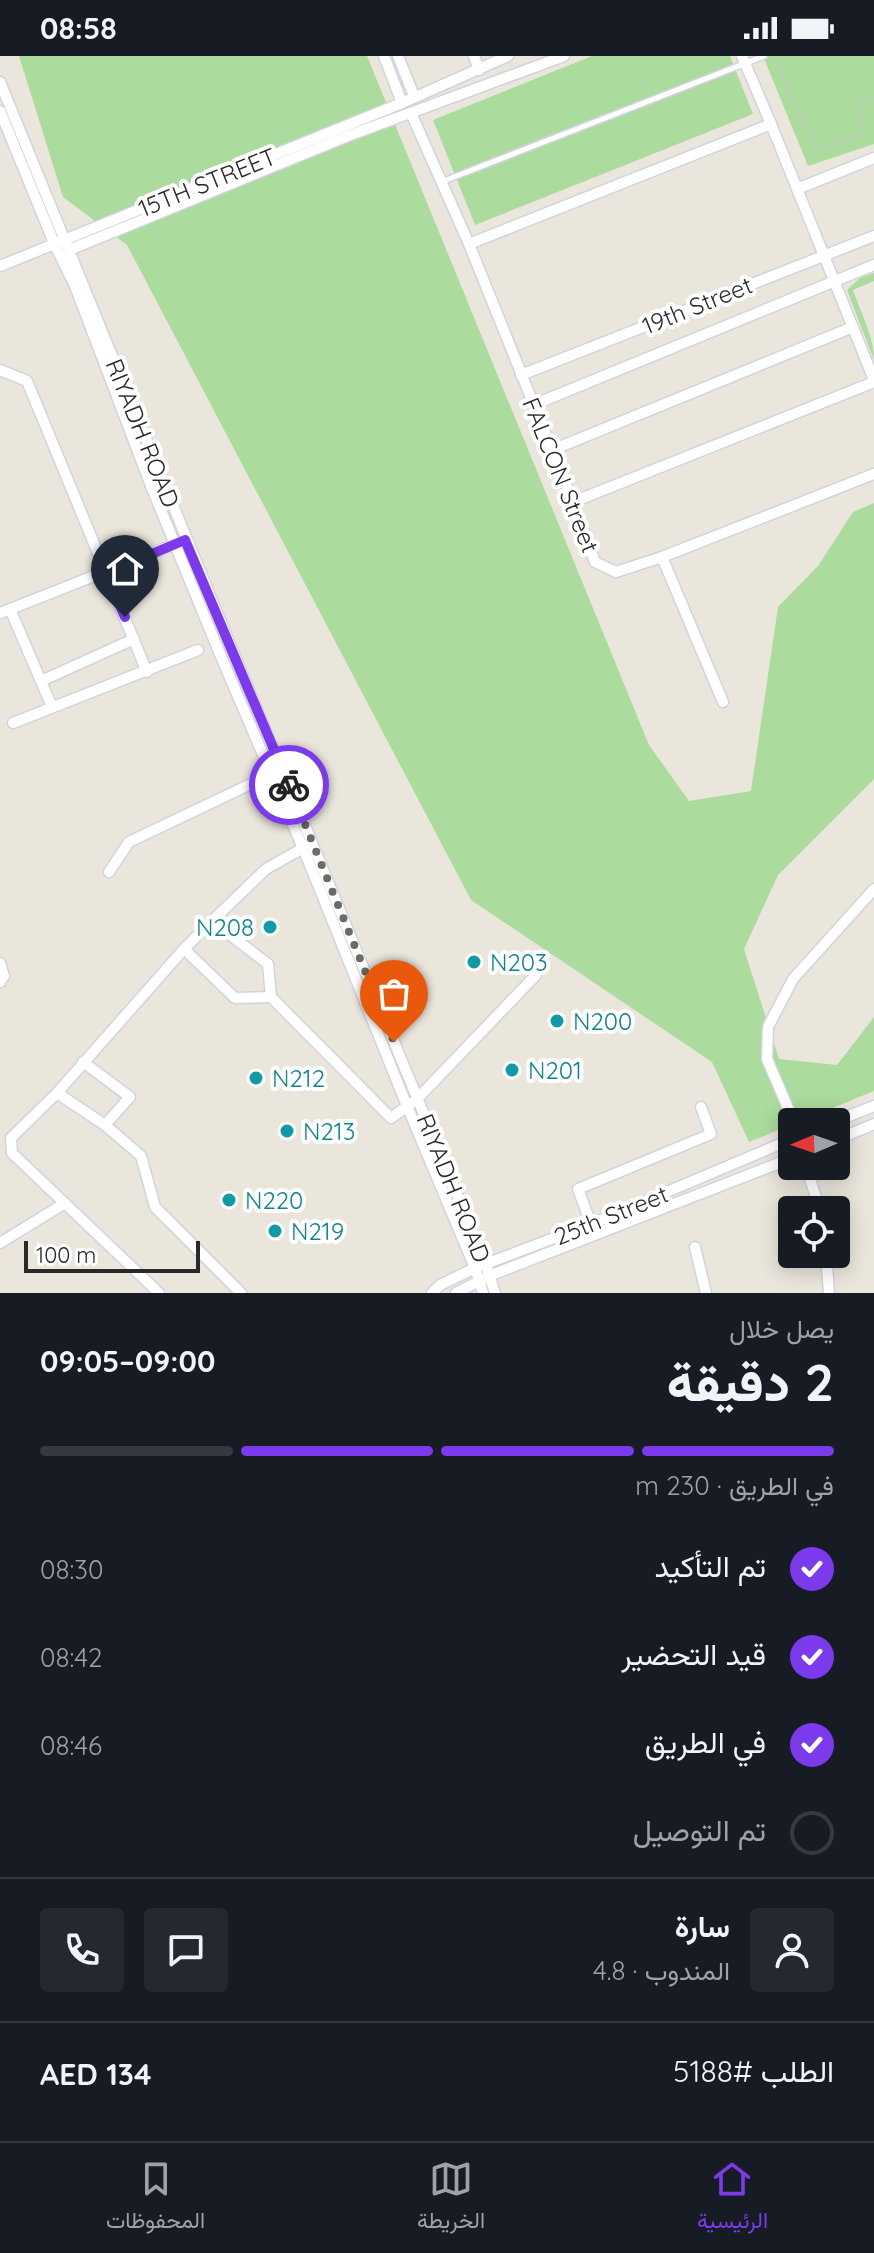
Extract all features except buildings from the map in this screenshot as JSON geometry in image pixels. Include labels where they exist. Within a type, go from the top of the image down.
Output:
[{"type":"street","points":[[384,56],[402,103]]},
{"type":"street","points":[[398,56],[414,96]]},
{"type":"street","points":[[474,56],[479,70]]},
{"type":"street","name":"15TH STREET","points":[[0,266],[62,244],[508,56]]},
{"type":"street","points":[[62,244],[564,56]]},
{"type":"street","points":[[573,502],[874,381],[743,60]]},
{"type":"street","points":[[0,82],[62,244]]},
{"type":"street","points":[[0,111],[62,244]]},
{"type":"street","name":"FALCON Street","points":[[411,113],[469,244],[595,562],[616,572],[874,474]]},
{"type":"street","points":[[469,244],[771,124]]},
{"type":"street","points":[[797,189],[874,158]]},
{"type":"street","name":"19th Street","points":[[521,375],[874,236]]},
{"type":"street","name":"RIYADH ROAD","points":[[62,244],[270,775],[307,846],[417,1099],[483,1273]]},
{"type":"street","name":"RIYADH ROAD","points":[[62,244],[151,486],[181,542],[283,769],[307,846],[407,1106],[495,1293]]},
{"type":"street","name":"19th Street","points":[[533,405],[874,265]]},
{"type":"street","points":[[552,450],[853,327]]},
{"type":"street","points":[[0,370],[27,381],[147,672]]},
{"type":"street","points":[[52,707],[5,611],[181,542]]},
{"type":"street","points":[[662,557],[723,702]]},
{"type":"street","points":[[41,681],[134,639]]},
{"type":"street","points":[[13,723],[198,650]]},
{"type":"street","points":[[109,872],[129,842],[283,769]]},
{"type":"street","points":[[159,1293],[12,1153],[11,1138],[57,1093],[212,921],[266,869],[307,846]]},
{"type":"street","points":[[788,1108],[767,1059],[768,1027],[793,979],[874,889]]},
{"type":"street","points":[[212,921],[268,964],[271,997],[391,1118],[417,1099],[536,975]]},
{"type":"street","points":[[184,949],[235,998],[271,997]]},
{"type":"street","points":[[0,963],[4,976],[0,982]]},
{"type":"street","points":[[83,1062],[130,1097],[105,1125]]},
{"type":"street","points":[[57,1093],[105,1125],[141,1156],[155,1207],[241,1293]]},
{"type":"street","points":[[850,1116],[874,1106]]},
{"type":"street","points":[[591,1224],[578,1189],[711,1134],[701,1107]]},
{"type":"street","points":[[850,1134],[874,1124]]},
{"type":"street","name":"25th Street","points":[[456,1293],[483,1273],[778,1145]]},
{"type":"street","name":"25th Street","points":[[432,1293],[440,1285],[483,1273],[778,1163]]},
{"type":"street","points":[[0,1243],[65,1203]]},
{"type":"street","points":[[695,1247],[706,1293]]},
{"type":"street","points":[[827,1268],[829,1293]]},
{"type":"street","points":[[483,1273],[483,1293]]},
{"type":"lane","points":[[440,183],[743,60],[764,56]]},
{"type":"path","points":[[772,56],[818,150],[863,134],[859,103],[874,99]]},
{"type":"green space","points":[[19,56],[367,56],[649,745],[689,801],[751,791],[778,607],[818,566],[853,512],[874,503],[874,779],[778,875],[744,949],[779,1059],[837,1065],[874,1017],[874,1091],[832,1108],[778,1108],[778,1130],[749,1142],[712,1062],[471,900],[127,245],[63,197]]},
{"type":"green space","points":[[592,56],[730,56],[753,114],[475,225],[433,120]]},
{"type":"green space","points":[[763,56],[874,56],[874,144],[808,166]]},
{"type":"green space","points":[[874,273],[874,281],[853,290],[869,334],[874,360],[847,290],[860,278]]},
{"type":"way so far","points":[[289,785],[394,1042]]},
{"type":"place","name":"N208","points":[[270,927]]},
{"type":"place","name":"N203","points":[[474,962]]},
{"type":"place","name":"N200","points":[[557,1021]]},
{"type":"place","name":"N201","points":[[512,1070]]},
{"type":"place","name":"N212","points":[[256,1078]]},
{"type":"place","name":"N213","points":[[287,1131]]},
{"type":"place","name":"N220","points":[[229,1200]]},
{"type":"place","name":"N219","points":[[275,1231]]},
{"type":"route","points":[[125,617],[106,573],[185,540],[289,785]]}]
